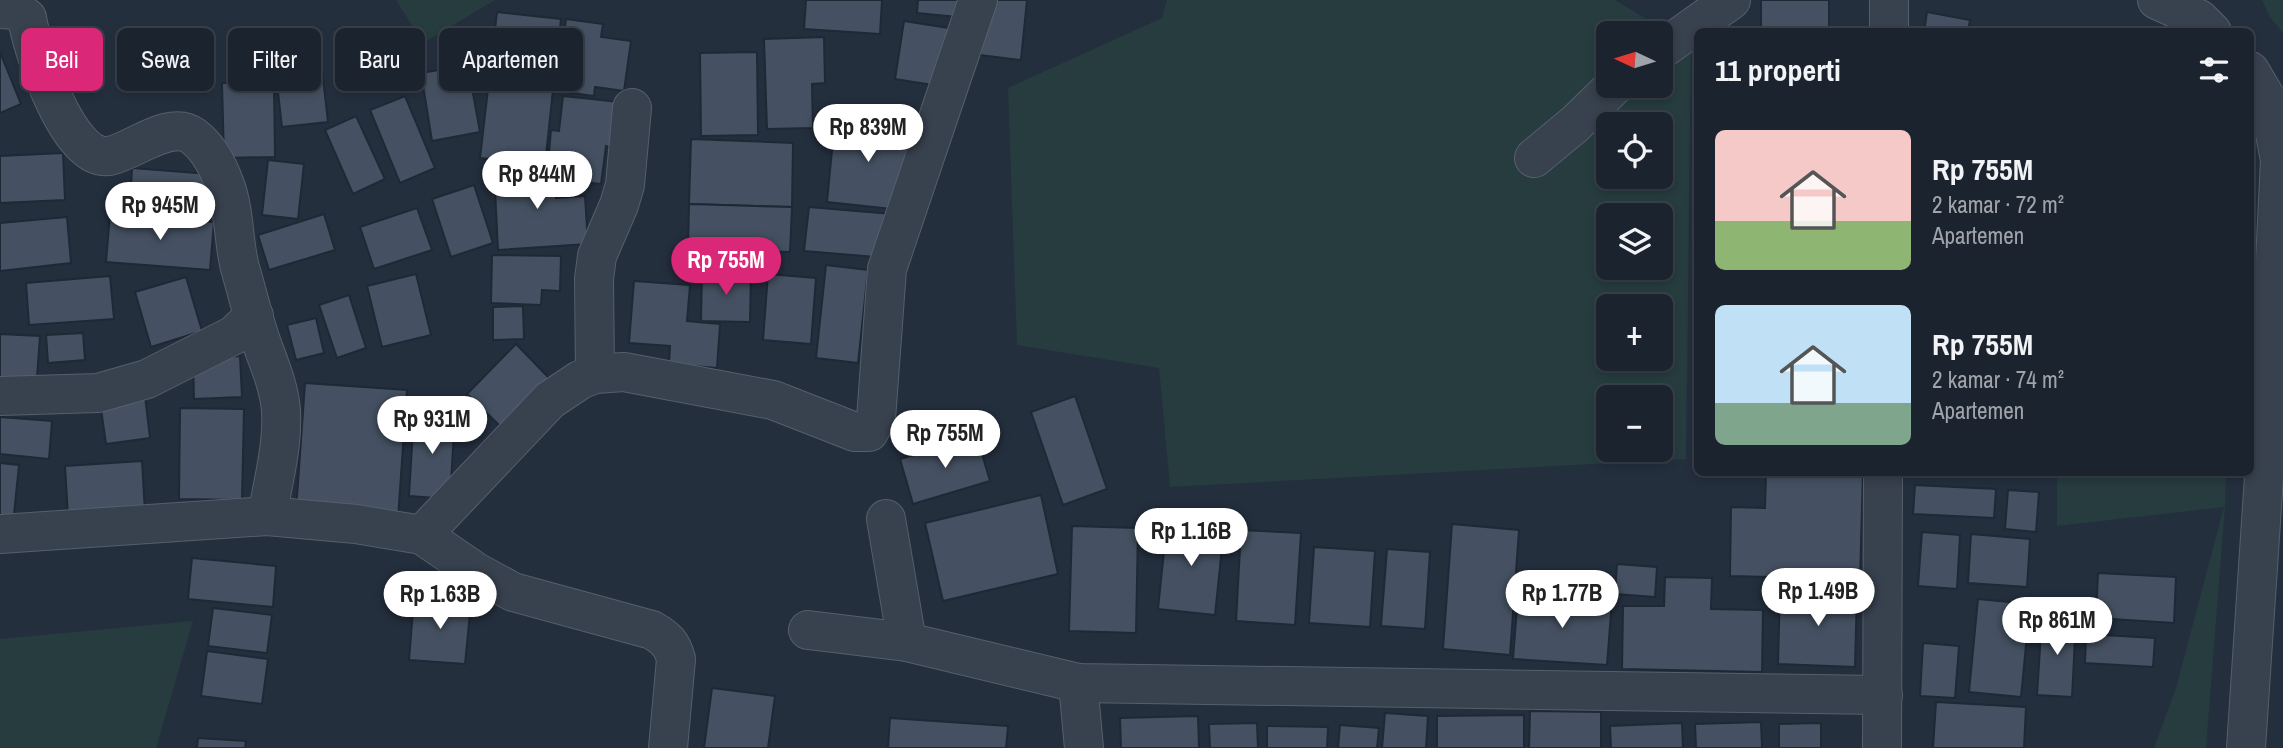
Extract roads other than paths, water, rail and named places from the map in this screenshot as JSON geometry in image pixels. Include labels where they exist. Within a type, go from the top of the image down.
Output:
[{"type":"street","points":[[422,535],[550,400],[580,380],[595,374],[624,372],[773,400],[855,432],[869,432],[876,419],[887,269],[978,0]]},
{"type":"street","points":[[1673,41],[1731,0]]},
{"type":"street","points":[[1888,0],[1889,28]]},
{"type":"street","points":[[2157,0],[2199,19],[2208,28]]},
{"type":"street","points":[[9,21],[75,137],[97,155],[109,156],[180,131],[191,134],[214,161],[229,199],[239,265],[274,378],[281,412],[267,516]]},
{"type":"street","points":[[2246,748],[2274,443],[2281,159],[2268,86]]},
{"type":"street","points":[[1534,158],[1602,98]]},
{"type":"street","points":[[595,374],[594,290],[597,256],[625,185],[632,108]]},
{"type":"street","points":[[0,396],[98,393],[147,379],[234,335],[254,316]]},
{"type":"street","points":[[1882,748],[1883,476]]},
{"type":"street","points":[[0,534],[267,516],[356,524],[422,535],[476,572],[513,592],[662,635],[672,645],[676,659],[668,748]]},
{"type":"street","points":[[886,519],[907,642]]},
{"type":"street","points":[[808,631],[907,642],[1078,683],[1883,695]]},
{"type":"street","points":[[1078,683],[1084,748]]}]
